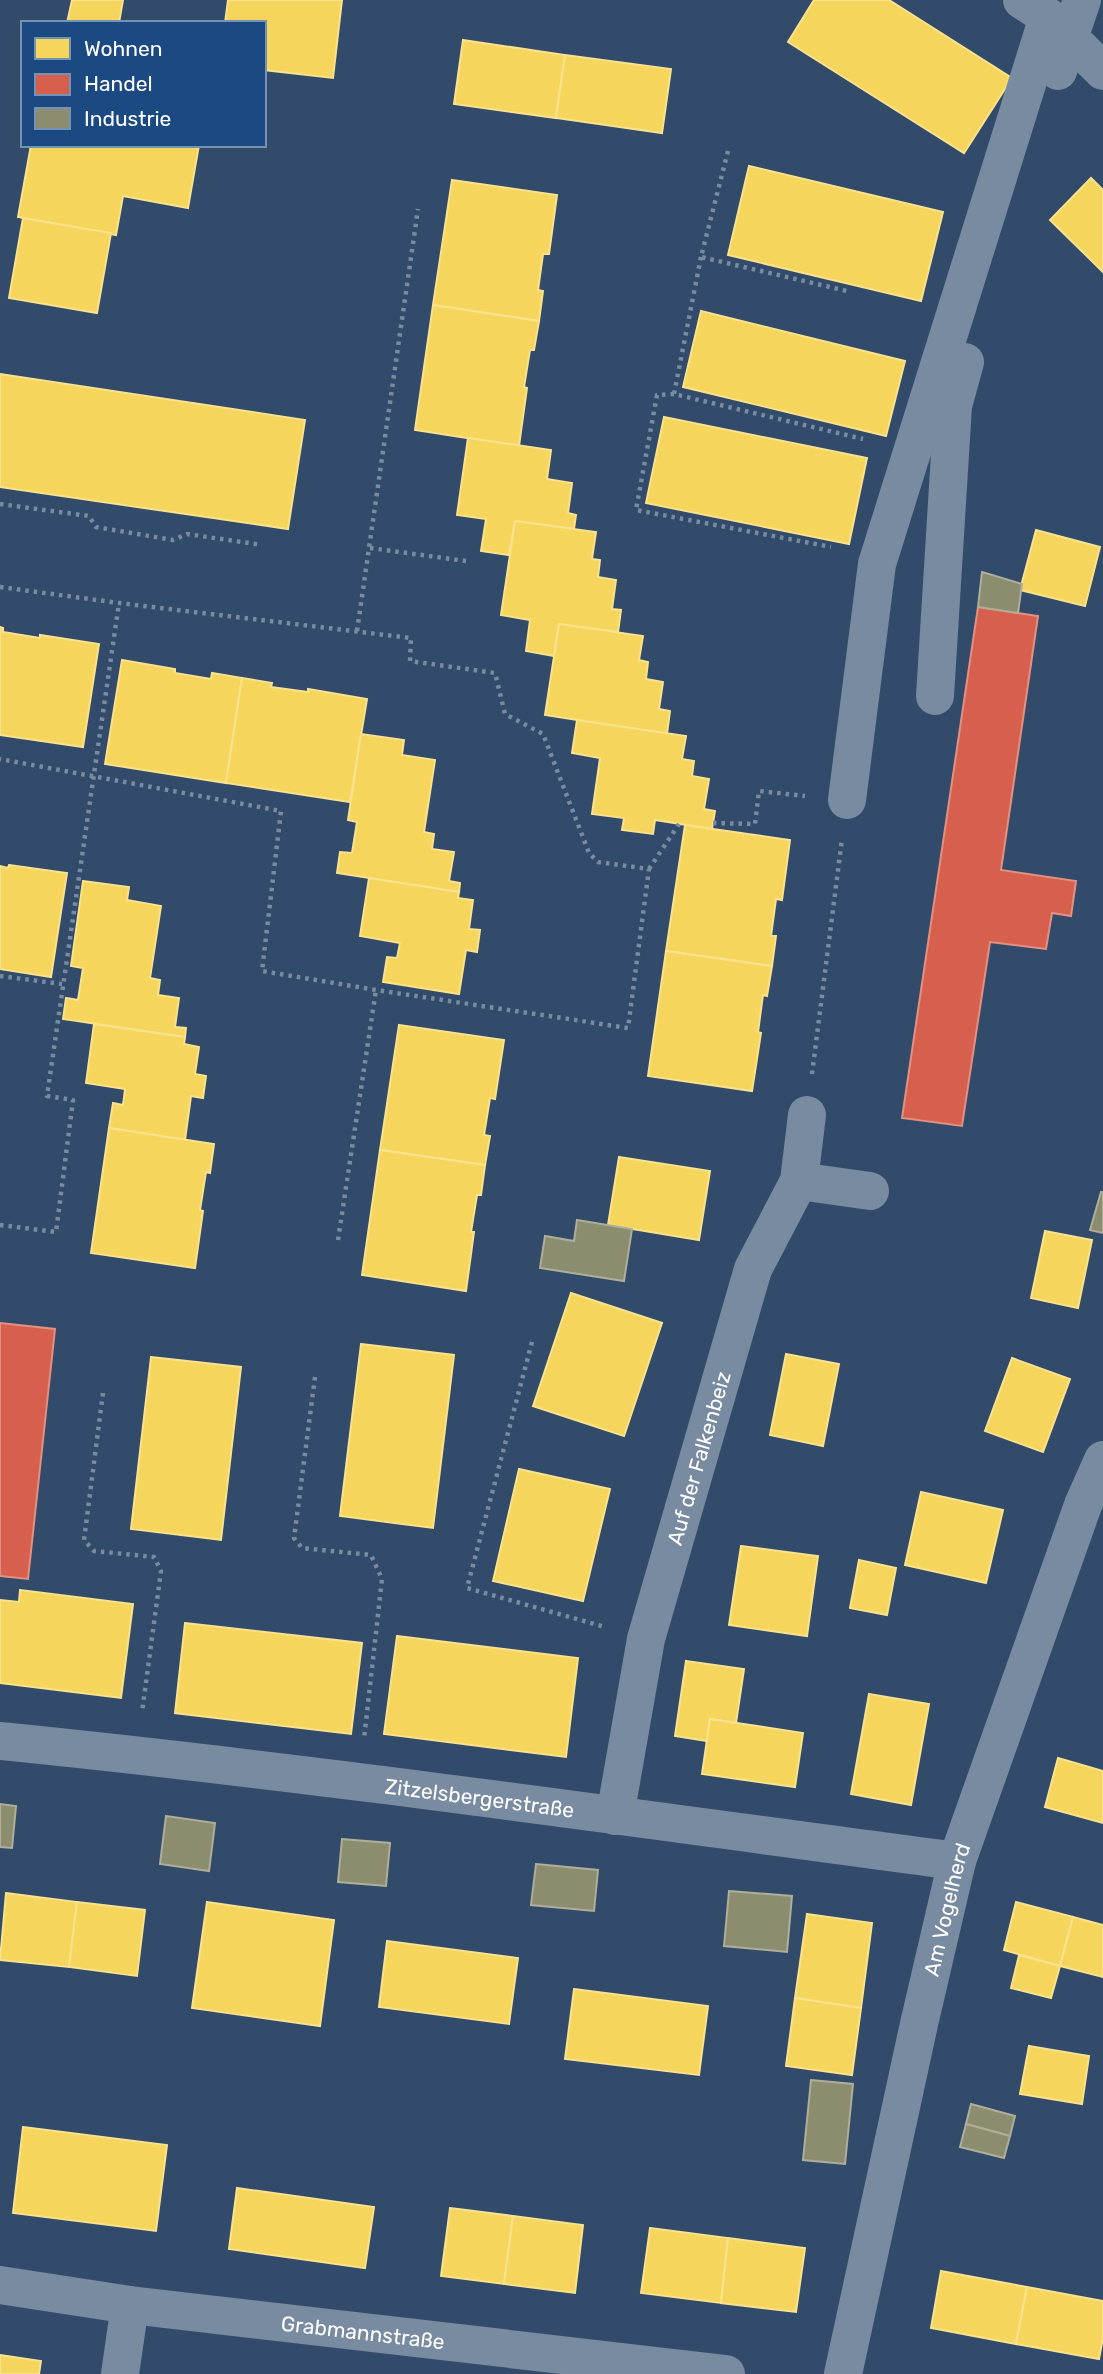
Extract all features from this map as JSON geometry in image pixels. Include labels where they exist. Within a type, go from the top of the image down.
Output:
[{"type":"street","points":[[847,800],[877,564],[1046,18],[1082,0]]},
{"type":"street","points":[[1046,18],[1103,71]]},
{"type":"street","points":[[935,696],[953,406],[975,325],[1046,18]]},
{"type":"street","points":[[807,1115],[799,1181],[870,1191]]},
{"type":"street","name":"Auf der Falkenbeiz","points":[[615,1816],[646,1639],[754,1269],[799,1181]]},
{"type":"street","name":"Am Vogelherd","points":[[843,2374],[957,1861],[1083,1506],[1103,1460]]},
{"type":"street","name":"Zitzelsbergerstraße","points":[[0,1741],[359,1781],[957,1861]]},
{"type":"street","name":"Grabmannstraße","points":[[0,2285],[130,2305],[726,2374]]},
{"type":"street","points":[[120,2374],[130,2305]]},
{"type":"path","points":[[674,394],[701,257],[728,151]]},
{"type":"path","points":[[357,631],[418,209]]},
{"type":"path","points":[[701,257],[847,291]]},
{"type":"path","points":[[831,547],[636,510],[657,395],[674,394],[863,439]]},
{"type":"path","points":[[0,503],[89,516],[96,527],[173,540],[187,534],[262,545]]},
{"type":"path","points":[[370,548],[466,561]]},
{"type":"path","points":[[0,587],[411,638],[410,661],[495,673],[505,714],[543,734],[589,853],[598,862],[649,869]]},
{"type":"path","points":[[0,1225],[56,1232],[73,1100],[47,1096],[119,603]]},
{"type":"path","points":[[0,759],[281,811],[262,971],[628,1028],[649,869],[679,824]]},
{"type":"path","points":[[713,824],[754,824],[759,791],[847,800],[807,1115]]},
{"type":"path","points":[[0,976],[62,984]]},
{"type":"path","points":[[338,1240],[376,990]]},
{"type":"path","points":[[532,1342],[467,1588],[646,1639]]},
{"type":"path","points":[[315,1377],[294,1538],[302,1548],[371,1555],[382,1579],[359,1781]]},
{"type":"path","points":[[103,1393],[84,1540],[94,1551],[154,1557],[161,1571],[136,1755]]},
{"type":"building: Wohnen","points":[[72,0],[123,0],[119,21],[67,21]]},
{"type":"building: Wohnen","points":[[228,0],[342,0],[333,78],[266,70],[266,21],[225,21]]},
{"type":"building: Wohnen","points":[[814,0],[889,0],[1012,78],[964,153],[788,42]]},
{"type":"building: Wohnen","points":[[463,40],[565,55],[556,118],[454,104]]},
{"type":"building: Wohnen","points":[[565,55],[671,69],[662,133],[556,118]]},
{"type":"building: Wohnen","points":[[31,147],[199,147],[188,208],[123,196],[116,235],[18,217]]},
{"type":"building: Wohnen","points":[[749,166],[943,212],[921,301],[728,255]]},
{"type":"building: Wohnen","points":[[1091,178],[1103,190],[1103,272],[1050,220]]},
{"type":"building: Wohnen","points":[[452,180],[557,195],[549,254],[543,254],[538,290],[543,291],[539,321],[433,305]]},
{"type":"building: Wohnen","points":[[23,218],[111,233],[97,313],[9,298]]},
{"type":"building: Wohnen","points":[[433,305],[539,321],[534,350],[530,350],[524,387],[527,388],[519,446],[415,430]]},
{"type":"building: Wohnen","points":[[701,311],[905,361],[886,436],[683,387]]},
{"type":"building: Wohnen","points":[[0,374],[305,420],[288,529],[0,487]]},
{"type":"building: Wohnen","points":[[664,417],[867,458],[849,544],[646,503]]},
{"type":"building: Wohnen","points":[[468,438],[551,450],[547,479],[572,483],[568,513],[576,515],[574,529],[515,521],[509,555],[481,551],[486,519],[457,515]]},
{"type":"building: Wohnen","points":[[515,521],[596,532],[592,559],[600,560],[598,577],[616,580],[612,609],[621,610],[618,632],[559,624],[554,656],[526,651],[530,620],[501,615]]},
{"type":"building: Wohnen","points":[[1036,530],[1100,547],[1085,606],[1020,590]]},
{"type":"building: Wohnen","points":[[559,624],[643,636],[639,660],[648,662],[646,679],[663,682],[659,709],[670,711],[667,734],[545,715]]},
{"type":"building: Wohnen","points":[[0,627],[3,632],[99,644],[83,747],[0,735]]},
{"type":"building: Wohnen","points":[[122,660],[175,669],[175,673],[211,679],[212,673],[242,678],[226,783],[105,764]]},
{"type":"building: Wohnen","points":[[242,678],[272,683],[271,687],[308,692],[308,689],[367,699],[350,802],[226,783]]},
{"type":"building: Wohnen","points":[[577,720],[686,736],[682,759],[694,761],[692,776],[709,779],[704,809],[715,811],[712,829],[655,820],[653,834],[622,830],[624,818],[592,814],[600,758],[572,753]]},
{"type":"building: Wohnen","points":[[361,734],[404,740],[402,755],[435,760],[424,832],[434,834],[432,849],[454,852],[449,881],[460,883],[459,892],[337,873],[340,852],[352,853],[357,822],[348,820]]},
{"type":"building: Wohnen","points":[[685,825],[790,840],[782,900],[776,899],[771,936],[776,936],[772,966],[666,951]]},
{"type":"building: Wohnen","points":[[9,865],[67,873],[51,977],[0,969],[0,866],[8,868]]},
{"type":"building: Wohnen","points":[[369,878],[459,892],[458,898],[473,900],[469,929],[480,930],[477,952],[466,950],[459,994],[383,982],[387,957],[397,958],[400,943],[360,936]]},
{"type":"building: Wohnen","points":[[83,881],[129,887],[127,900],[161,906],[150,978],[160,980],[158,995],[179,998],[175,1027],[186,1028],[185,1037],[63,1019],[66,998],[78,1000],[83,968],[71,966]]},
{"type":"building: Wohnen","points":[[666,951],[772,966],[767,996],[763,995],[758,1032],[761,1033],[752,1091],[648,1076]]},
{"type":"building: Wohnen","points":[[94,1024],[185,1037],[184,1044],[199,1047],[195,1074],[206,1076],[203,1098],[191,1096],[185,1140],[109,1128],[113,1103],[123,1105],[125,1089],[86,1083]]},
{"type":"building: Wohnen","points":[[399,1025],[504,1040],[495,1099],[490,1098],[484,1135],[490,1136],[485,1165],[380,1150]]},
{"type":"building: Wohnen","points":[[109,1128],[214,1144],[210,1173],[206,1172],[200,1210],[203,1211],[195,1268],[91,1253]]},
{"type":"building: Wohnen","points":[[380,1150],[485,1165],[481,1195],[477,1195],[471,1232],[474,1232],[466,1291],[362,1275]]},
{"type":"building: Wohnen","points":[[619,1157],[710,1171],[699,1240],[608,1225]]},
{"type":"building: Wohnen","points":[[1045,1231],[1092,1240],[1078,1308],[1031,1298]]},
{"type":"building: Wohnen","points":[[571,1293],[662,1323],[624,1436],[533,1406]]},
{"type":"building: Wohnen","points":[[361,1344],[454,1355],[433,1528],[340,1516]]},
{"type":"building: Wohnen","points":[[786,1354],[839,1364],[823,1446],[770,1435]]},
{"type":"building: Wohnen","points":[[151,1357],[241,1367],[221,1540],[131,1529]]},
{"type":"building: Wohnen","points":[[1012,1358],[1070,1379],[1043,1452],[985,1431]]},
{"type":"building: Wohnen","points":[[519,1469],[610,1489],[583,1601],[493,1581]]},
{"type":"building: Wohnen","points":[[921,1492],[1003,1510],[986,1583],[905,1565]]},
{"type":"building: Wohnen","points":[[741,1546],[818,1556],[807,1636],[729,1625]]},
{"type":"building: Wohnen","points":[[859,1560],[896,1568],[887,1615],[850,1608]]},
{"type":"building: Wohnen","points":[[20,1590],[133,1604],[121,1698],[0,1683],[0,1600],[19,1602]]},
{"type":"building: Wohnen","points":[[185,1623],[362,1643],[351,1734],[175,1713]]},
{"type":"building: Wohnen","points":[[397,1636],[578,1658],[566,1757],[384,1734]]},
{"type":"building: Wohnen","points":[[686,1661],[744,1669],[736,1723],[710,1719],[707,1741],[675,1736]]},
{"type":"building: Wohnen","points":[[869,1694],[929,1704],[911,1805],[851,1794]]},
{"type":"building: Wohnen","points":[[710,1719],[803,1733],[795,1787],[702,1774]]},
{"type":"building: Wohnen","points":[[1058,1758],[1103,1771],[1103,1823],[1045,1807]]},
{"type":"building: Wohnen","points":[[6,1893],[77,1902],[69,1967],[0,1960]]},
{"type":"building: Wohnen","points":[[77,1902],[145,1910],[137,1976],[69,1967]]},
{"type":"building: Wohnen","points":[[207,1902],[334,1920],[320,2026],[192,2008]]},
{"type":"building: Wohnen","points":[[1016,1902],[1073,1917],[1060,1966],[1004,1950]]},
{"type":"building: Wohnen","points":[[807,1914],[872,1923],[861,2008],[795,1998]]},
{"type":"building: Wohnen","points":[[1073,1917],[1103,1925],[1103,1977],[1060,1966]]},
{"type":"building: Wohnen","points":[[387,1941],[518,1958],[509,2024],[379,2007]]},
{"type":"building: Wohnen","points":[[1019,1955],[1060,1966],[1051,1998],[1011,1988]]},
{"type":"building: Wohnen","points":[[574,1989],[708,2006],[699,2075],[565,2059]]},
{"type":"building: Wohnen","points":[[795,1998],[861,2008],[852,2075],[786,2066]]},
{"type":"building: Wohnen","points":[[1029,2046],[1089,2056],[1082,2104],[1020,2094]]},
{"type":"building: Wohnen","points":[[23,2127],[167,2145],[156,2231],[13,2213]]},
{"type":"building: Wohnen","points":[[237,2188],[374,2207],[365,2268],[229,2249]]},
{"type":"building: Wohnen","points":[[450,2208],[513,2216],[504,2284],[441,2276]]},
{"type":"building: Wohnen","points":[[513,2216],[583,2225],[575,2293],[504,2284]]},
{"type":"building: Wohnen","points":[[650,2228],[728,2238],[721,2303],[641,2293]]},
{"type":"building: Wohnen","points":[[728,2238],[805,2248],[796,2312],[721,2303]]},
{"type":"building: Wohnen","points":[[941,2271],[1027,2287],[1016,2344],[931,2328]]},
{"type":"building: Wohnen","points":[[1027,2287],[1103,2301],[1103,2338],[1099,2359],[1016,2344]]},
{"type":"building: Wohnen","points":[[0,2355],[41,2361],[39,2374],[0,2374]]},
{"type":"building: Handel","points":[[978,607],[1038,616],[1001,870],[1076,881],[1071,916],[1052,913],[1046,949],[990,942],[962,1126],[902,1118]]},
{"type":"building: Handel","points":[[0,1323],[55,1329],[28,1579],[0,1576]]},
{"type":"building: Industrie","points":[[982,572],[1022,584],[1018,613],[978,607]]},
{"type":"building: Industrie","points":[[1103,1192],[1103,1233],[1090,1230]]},
{"type":"building: Industrie","points":[[577,1220],[632,1229],[624,1281],[540,1268],[545,1236],[574,1241]]},
{"type":"building: Industrie","points":[[0,1804],[16,1806],[12,1848],[0,1847]]},
{"type":"building: Industrie","points":[[166,1816],[215,1823],[209,1871],[160,1864]]},
{"type":"building: Industrie","points":[[342,1839],[390,1843],[386,1886],[338,1882]]},
{"type":"building: Industrie","points":[[536,1864],[598,1870],[594,1911],[531,1905]]},
{"type":"building: Industrie","points":[[729,1891],[792,1896],[787,1952],[724,1946]]},
{"type":"building: Industrie","points":[[811,2080],[853,2084],[845,2164],[803,2160]]},
{"type":"building: Industrie","points":[[971,2104],[1015,2116],[1010,2136],[966,2124]]},
{"type":"building: Industrie","points":[[966,2124],[1010,2136],[1004,2158],[960,2147]]}]
